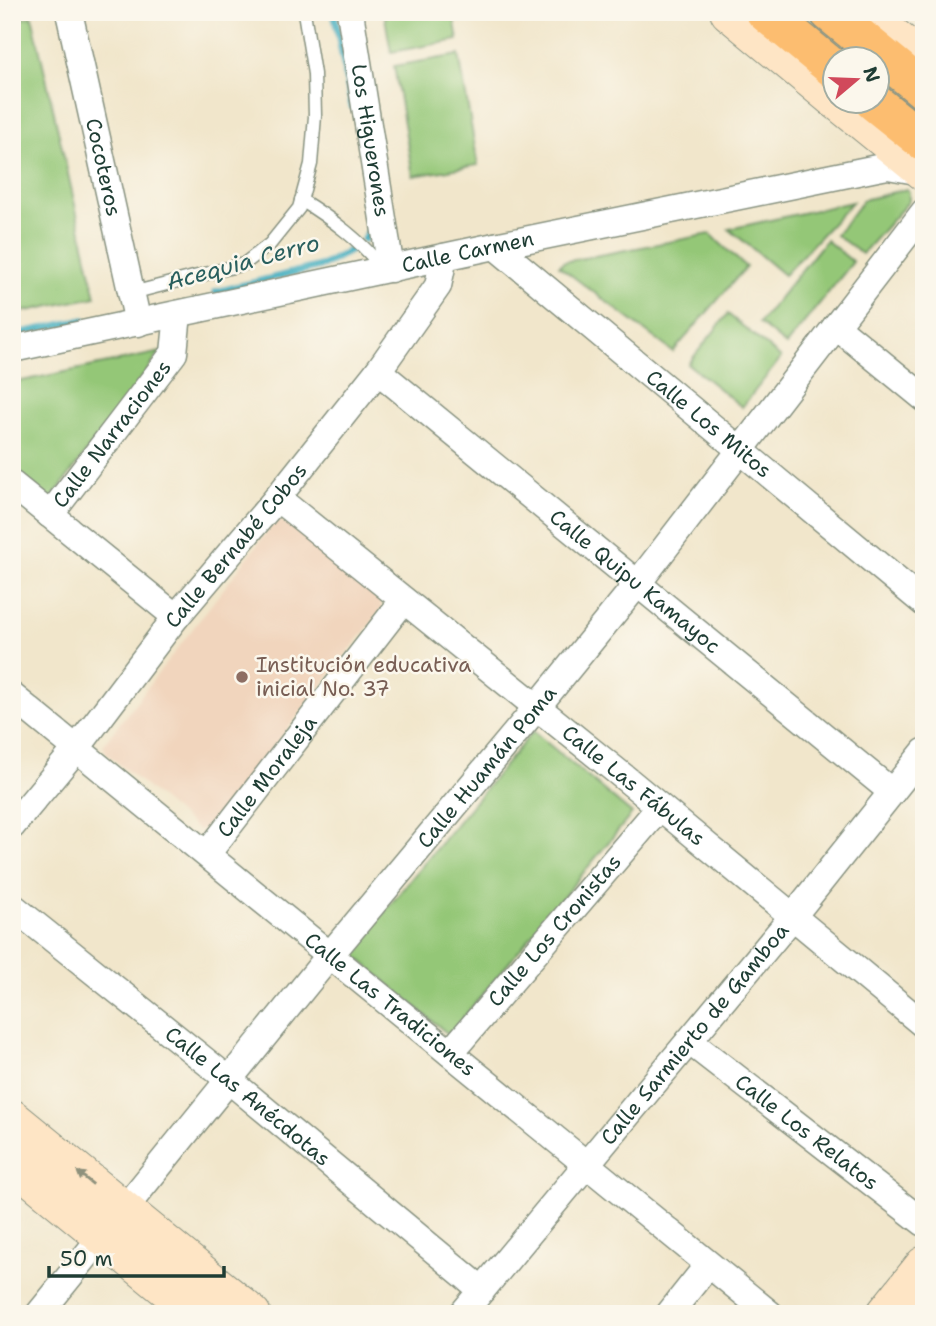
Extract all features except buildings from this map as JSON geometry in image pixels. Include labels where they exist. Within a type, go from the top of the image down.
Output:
[{"type":"main road","points":[[765,12],[820,57]]},
{"type":"main road","points":[[829,12],[924,90]]},
{"type":"main road","points":[[890,115],[924,142]]},
{"type":"street","name":"Cocoteros","points":[[69,12],[138,323]]},
{"type":"street","name":"Los Higuerones","points":[[350,12],[387,270]]},
{"type":"street","points":[[729,12],[820,87]]},
{"type":"street","points":[[870,14],[924,61]]},
{"type":"street","points":[[856,116],[924,172]]},
{"type":"street","name":"Calle Carmen","points":[[12,349],[888,166],[924,172]]},
{"type":"street","name":"Calle Huamán Poma","points":[[39,1314],[330,954],[638,583],[924,212]]},
{"type":"street","name":"Calle Los Mitos","points":[[495,246],[924,603]]},
{"type":"street","name":"Calle Bernabé Cobos","points":[[12,826],[78,748],[176,617],[277,498],[378,370],[438,286],[444,257]]},
{"type":"street","name":"Calle Narraciones","points":[[50,515],[174,353],[178,314]]},
{"type":"street","points":[[836,326],[924,398]]},
{"type":"street","name":"Calle Quipu Kamayoc","points":[[378,370],[892,792]]},
{"type":"street","points":[[12,484],[176,617]]},
{"type":"street","name":"Calle Las Fábulas","points":[[277,498],[923,1023]]},
{"type":"street","name":"Calle Moraleja","points":[[207,854],[403,601]]},
{"type":"street","name":"Calle Las Tradiciones","points":[[12,696],[769,1314]]},
{"type":"street","name":"Calle Sarmierto de Gamboa","points":[[462,1314],[793,916],[924,752]]},
{"type":"street","name":"Calle Los Cronistas","points":[[450,1053],[660,807]]},
{"type":"street","name":"Calle Las Anécdotas","points":[[12,906],[229,1080],[482,1290]]},
{"type":"street","name":"Calle Los Relatos","points":[[689,1041],[924,1223]]},
{"type":"street","points":[[12,1118],[197,1314]]},
{"type":"street","points":[[12,1162],[113,1223],[252,1314]]},
{"type":"street","points":[[669,1314],[708,1265]]},
{"type":"street","points":[[885,1314],[924,1265]]},
{"type":"street","points":[[909,1314],[924,1296]]},
{"type":"lane","points":[[132,293],[243,264],[271,244],[299,208],[311,164],[315,116],[314,74],[304,12]]},
{"type":"lane","points":[[301,200],[326,216],[387,270]]},
{"type":"shaded area","name":"Institución educativa inicial No. 37","points":[[275,522],[291,522],[379,594],[382,609],[209,828],[198,830],[106,753],[103,745]]},
{"type":"green space","points":[[384,12],[453,12],[458,40],[391,52]]},
{"type":"green space","points":[[32,16],[96,297],[12,314],[12,21]]},
{"type":"green space","points":[[459,55],[478,165],[413,176],[394,66]]},
{"type":"green space","points":[[907,189],[909,201],[862,254],[836,235],[863,200]]},
{"type":"green space","points":[[852,202],[784,275],[729,229]]},
{"type":"green space","points":[[710,234],[746,267],[673,352],[559,266],[563,262]]},
{"type":"green space","points":[[826,240],[853,262],[786,345],[759,323]]},
{"type":"green space","points":[[728,314],[781,358],[742,407],[688,364]]},
{"type":"green space","points":[[161,352],[49,502],[12,473],[12,383]]},
{"type":"green space","points":[[533,731],[632,814],[449,1035],[351,952]]},
{"type":"waterway","points":[[334,12],[352,106]]},
{"type":"waterway","points":[[364,239],[373,221]]},
{"type":"waterway","name":"Acequia Cerro","points":[[216,292],[324,265],[354,248]]},
{"type":"waterway","name":"Acequia Cerro","points":[[12,335],[84,320]]},
{"type":"place","name":"Institución educativa inicial No. 37","points":[[242,677]]}]
